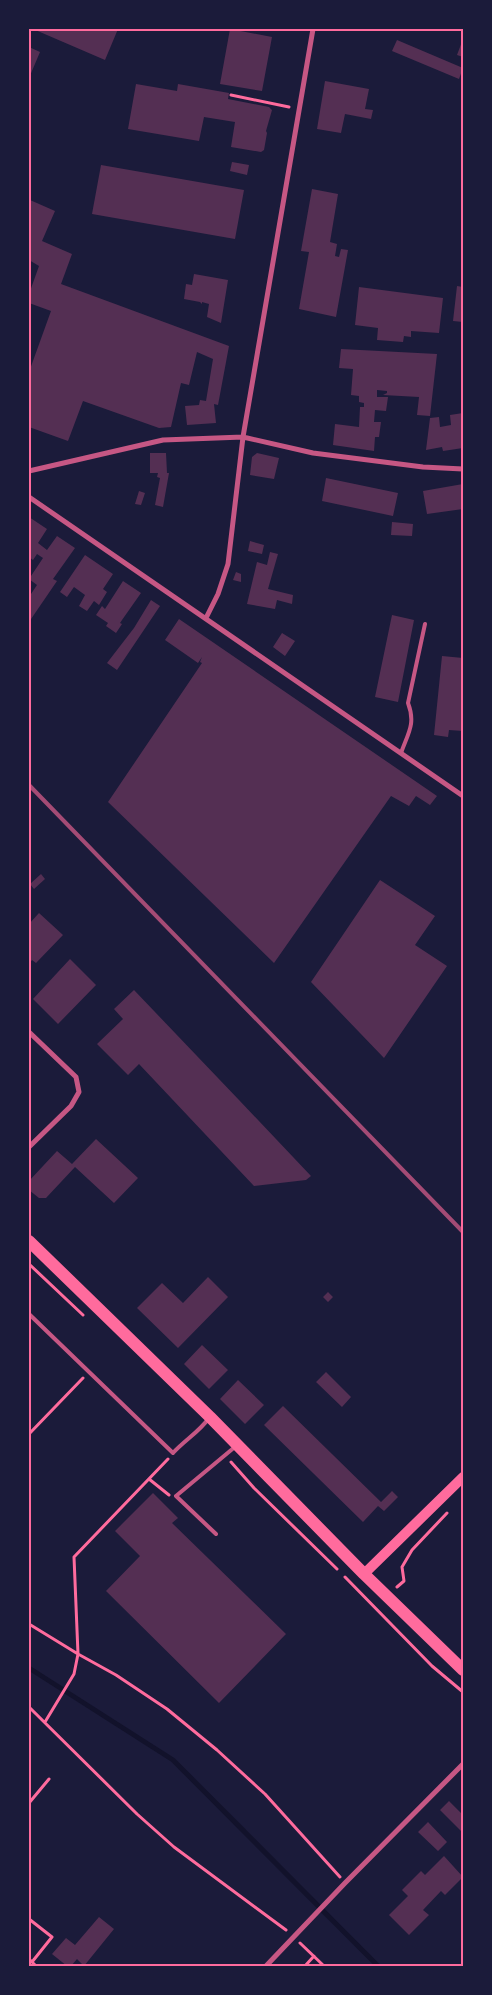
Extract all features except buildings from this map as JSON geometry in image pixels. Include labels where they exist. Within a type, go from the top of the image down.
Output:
[{"type":"main road","points":[[31,1247],[210,1417],[364,1574],[463,1670]]},
{"type":"main road","points":[[364,1574],[463,1477]]},
{"type":"street","points":[[206,618],[218,594],[228,564],[243,437],[313,29]]},
{"type":"street","points":[[29,471],[163,440],[243,437],[313,453],[423,468],[463,469]]},
{"type":"street","points":[[29,497],[463,796]]},
{"type":"street","points":[[29,1032],[76,1077],[79,1092],[71,1106],[29,1147]]},
{"type":"street","points":[[266,1966],[463,1764]]},
{"type":"lane","points":[[401,753],[410,726],[412,715],[408,703],[425,624]]},
{"type":"lane","points":[[29,1314],[173,1453],[183,1442],[201,1429],[210,1417]]},
{"type":"lane","points":[[216,1534],[176,1496],[238,1445]]},
{"type":"path","points":[[231,95],[300,109]]},
{"type":"path","points":[[29,1434],[88,1372]]},
{"type":"path","points":[[45,1722],[74,1674],[78,1654],[74,1557],[173,1453]]},
{"type":"path","points":[[149,1479],[169,1496]]},
{"type":"path","points":[[452,1508],[412,1550],[402,1567],[404,1580],[376,1609],[432,1666],[463,1692]]},
{"type":"path","points":[[29,1624],[116,1675],[167,1708],[265,1794],[345,1883]]},
{"type":"path","points":[[29,1707],[137,1814],[174,1847],[277,1922],[324,1966]]},
{"type":"path","points":[[29,1804],[49,1779]]},
{"type":"path","points":[[29,1919],[52,1937],[30,1961],[36,1966]]},
{"type":"path","points":[[305,1966],[314,1956]]},
{"type":"waterway","points":[[29,1668],[173,1760],[378,1966]]},
{"type":"railway","points":[[29,785],[463,1232]]}]
